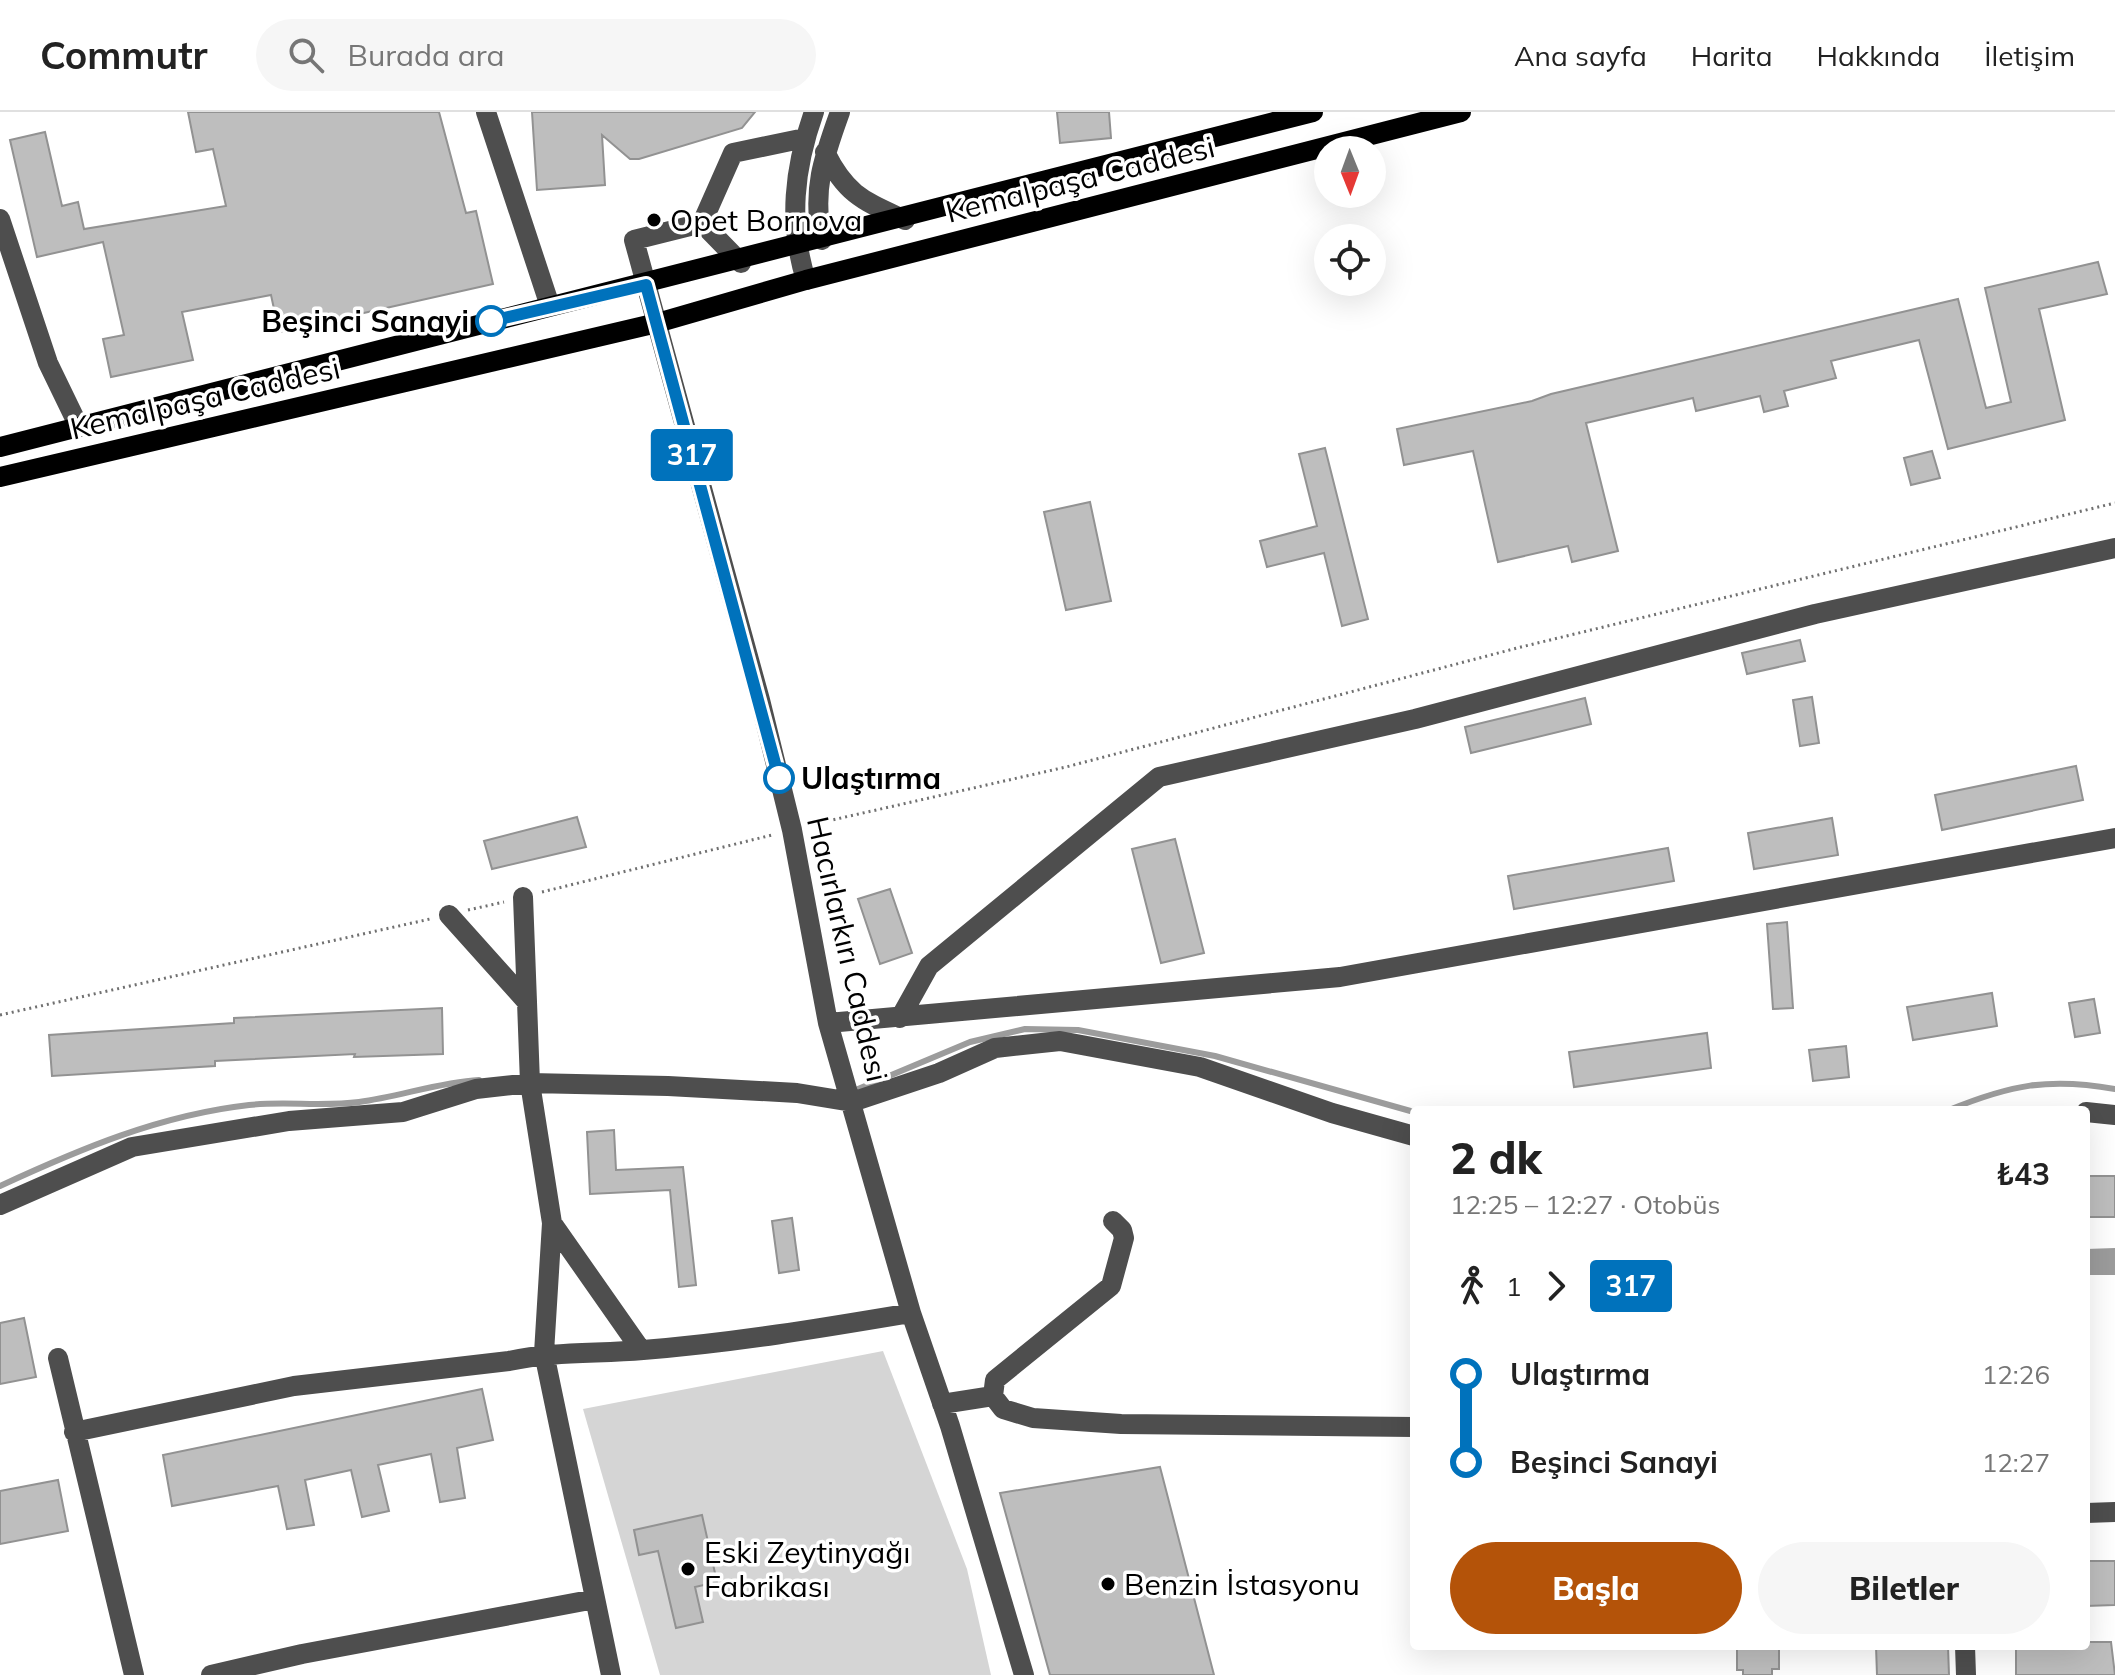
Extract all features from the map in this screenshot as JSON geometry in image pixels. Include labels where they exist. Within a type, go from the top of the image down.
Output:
[{"type":"main road","name":"Kemalpaşa Caddesi","points":[[0,447],[550,306],[741,263],[1313,112]]},
{"type":"main road","name":"Kemalpaşa Caddesi","points":[[0,477],[657,323],[806,280],[1461,112]]},
{"type":"main road","points":[[822,240],[830,274]]},
{"type":"street","points":[[486,112],[550,306]]},
{"type":"street","points":[[806,280],[796,246],[796,182],[814,112]]},
{"type":"street","points":[[822,240],[816,211],[817,181],[840,112]]},
{"type":"street","points":[[741,263],[702,223],[733,153],[805,138]]},
{"type":"street","points":[[825,152],[838,179],[852,193],[905,220]]},
{"type":"street","points":[[0,219],[48,363],[79,427]]},
{"type":"street","name":"Hacırlarkırı Caddesi","points":[[702,223],[634,240],[792,830],[828,1023],[911,1313],[942,1404],[1024,1675]]},
{"type":"street","points":[[900,1018],[929,966],[1159,777],[1415,719],[1815,614],[2115,548]]},
{"type":"street","points":[[828,1023],[1340,977],[2115,838]]},
{"type":"street","points":[[523,897],[530,1083],[552,1223],[544,1353],[611,1675]]},
{"type":"street","points":[[449,915],[527,1002]]},
{"type":"street","points":[[0,1205],[132,1147],[289,1121],[403,1112],[476,1089],[530,1083],[797,1093],[852,1102],[939,1073],[995,1048],[1060,1041],[1200,1067],[1332,1113],[1410,1135]]},
{"type":"street","points":[[2090,1112],[2115,1115]]},
{"type":"street","points":[[1113,1221],[1122,1230],[1124,1238],[1111,1286],[1008,1366],[995,1380],[993,1396],[1003,1409],[1033,1418],[1121,1424],[1410,1427]]},
{"type":"street","points":[[552,1223],[641,1350]]},
{"type":"street","points":[[74,1432],[294,1386],[509,1361],[544,1353],[641,1350],[772,1336],[911,1313]]},
{"type":"street","points":[[58,1358],[134,1675]]},
{"type":"street","points":[[942,1404],[993,1396]]},
{"type":"street","points":[[2090,1513],[2115,1512]]},
{"type":"street","points":[[211,1675],[302,1654],[595,1599]]},
{"type":"street","points":[[1965,1650],[1966,1675]]},
{"type":"path","points":[[0,1015],[449,915],[792,830],[1066,767],[1521,647],[2115,503]]},
{"type":"shaded area","points":[[2115,1248],[2115,1275],[2090,1275],[2090,1249]]},
{"type":"shaded area","points":[[883,1351],[967,1569],[991,1675],[660,1675],[583,1409]]},
{"type":"building","points":[[188,112],[439,112],[466,213],[476,211],[493,284],[279,332],[271,295],[182,312],[193,360],[111,377],[103,339],[124,335],[103,242],[37,257],[10,140],[45,132],[62,206],[78,202],[84,229],[226,206],[213,149],[196,152]]},
{"type":"building","points":[[532,112],[755,112],[742,128],[639,159],[630,159],[602,135],[605,185],[537,190]]},
{"type":"building","points":[[1057,112],[1109,112],[1111,138],[1060,143]]},
{"type":"building","points":[[2098,262],[2107,294],[2039,309],[2065,420],[1948,449],[1919,340],[1831,361],[1836,378],[1784,391],[1788,406],[1764,412],[1760,396],[1696,411],[1693,398],[1586,423],[1618,551],[1572,562],[1568,546],[1498,562],[1473,451],[1404,465],[1397,429],[1532,401],[1958,299],[1986,408],[2011,402],[1985,288]]},
{"type":"building","points":[[1325,448],[1368,619],[1342,626],[1324,553],[1267,567],[1260,541],[1317,526],[1299,454]]},
{"type":"building","points":[[1932,451],[1940,478],[1911,485],[1904,458]]},
{"type":"building","points":[[1090,502],[1111,601],[1066,610],[1044,512]]},
{"type":"building","points":[[1800,640],[1805,661],[1747,674],[1742,653]]},
{"type":"building","points":[[1812,697],[1819,743],[1800,746],[1793,700]]},
{"type":"building","points":[[1585,698],[1591,724],[1471,753],[1465,727]]},
{"type":"building","points":[[2076,766],[2083,800],[1942,830],[1935,795]]},
{"type":"building","points":[[577,817],[586,847],[492,869],[484,841]]},
{"type":"building","points":[[1832,818],[1838,855],[1754,869],[1748,833]]},
{"type":"building","points":[[1175,839],[1204,953],[1161,963],[1132,849]]},
{"type":"building","points":[[1668,848],[1674,881],[1514,909],[1508,876]]},
{"type":"building","points":[[890,889],[912,953],[880,964],[858,899]]},
{"type":"building","points":[[1787,922],[1793,1008],[1773,1009],[1767,924]]},
{"type":"building","points":[[1992,993],[1997,1026],[1913,1040],[1907,1007]]},
{"type":"building","points":[[2094,999],[2100,1033],[2075,1037],[2069,1003]]},
{"type":"building","points":[[442,1008],[443,1054],[354,1057],[355,1054],[215,1061],[215,1066],[52,1076],[49,1035],[234,1023],[234,1018]]},
{"type":"building","points":[[1707,1033],[1711,1068],[1574,1087],[1569,1052]]},
{"type":"building","points":[[1846,1046],[1849,1077],[1813,1081],[1809,1050]]},
{"type":"building","points":[[614,1130],[616,1170],[683,1167],[696,1285],[679,1287],[670,1190],[590,1194],[587,1132]]},
{"type":"building","points":[[2090,1176],[2115,1176],[2115,1217],[2090,1217]]},
{"type":"building","points":[[792,1218],[799,1270],[779,1273],[772,1221]]},
{"type":"building","points":[[24,1318],[36,1377],[0,1384],[0,1323]]},
{"type":"building","points":[[482,1389],[493,1440],[457,1448],[465,1498],[440,1502],[431,1454],[378,1465],[389,1511],[362,1517],[351,1470],[305,1480],[314,1525],[287,1529],[278,1486],[172,1506],[163,1455]]},
{"type":"building","name":"Benzin İstasyonu","points":[[1160,1467],[1214,1675],[1050,1675],[1000,1493]]},
{"type":"building","points":[[58,1480],[68,1531],[0,1544],[0,1491]]},
{"type":"building","name":"Eski Zeytinyağı Fabrikası","points":[[702,1515],[717,1582],[695,1587],[703,1622],[676,1628],[658,1551],[639,1555],[634,1530]]},
{"type":"building","points":[[2090,1561],[2115,1561],[2115,1605],[2090,1606]]},
{"type":"building","points":[[2090,1642],[2111,1642],[2115,1675],[2016,1675],[2016,1650],[2090,1650]]},
{"type":"building","points":[[1737,1650],[1779,1650],[1779,1669],[1772,1669],[1772,1675],[1743,1675],[1743,1670],[1737,1670]]},
{"type":"building","points":[[1876,1650],[1948,1650],[1949,1675],[1877,1675]]},
{"type":"waterway","points":[[858,1089],[970,1042],[1025,1029],[1078,1030],[1215,1056],[1410,1111]]},
{"type":"waterway","points":[[0,1186],[121,1135],[184,1117],[249,1105],[359,1102],[479,1080]]},
{"type":"waterway","points":[[1960,1106],[1991,1094],[2030,1086],[2070,1084],[2115,1089]]},
{"type":"bus line","name":"317","points":[[491,321],[646,285],[779,778]]},
{"type":"place","name":"Opet Bornova","points":[[654,220]]},
{"type":"place","name":"Beşinci Sanayi","points":[[491,321]]},
{"type":"place","name":"Ulaştırma","points":[[779,778]]},
{"type":"place","name":"Eski Zeytinyağı Fabrikası","points":[[688,1569]]},
{"type":"place","name":"Benzin İstasyonu","points":[[1108,1584]]}]
